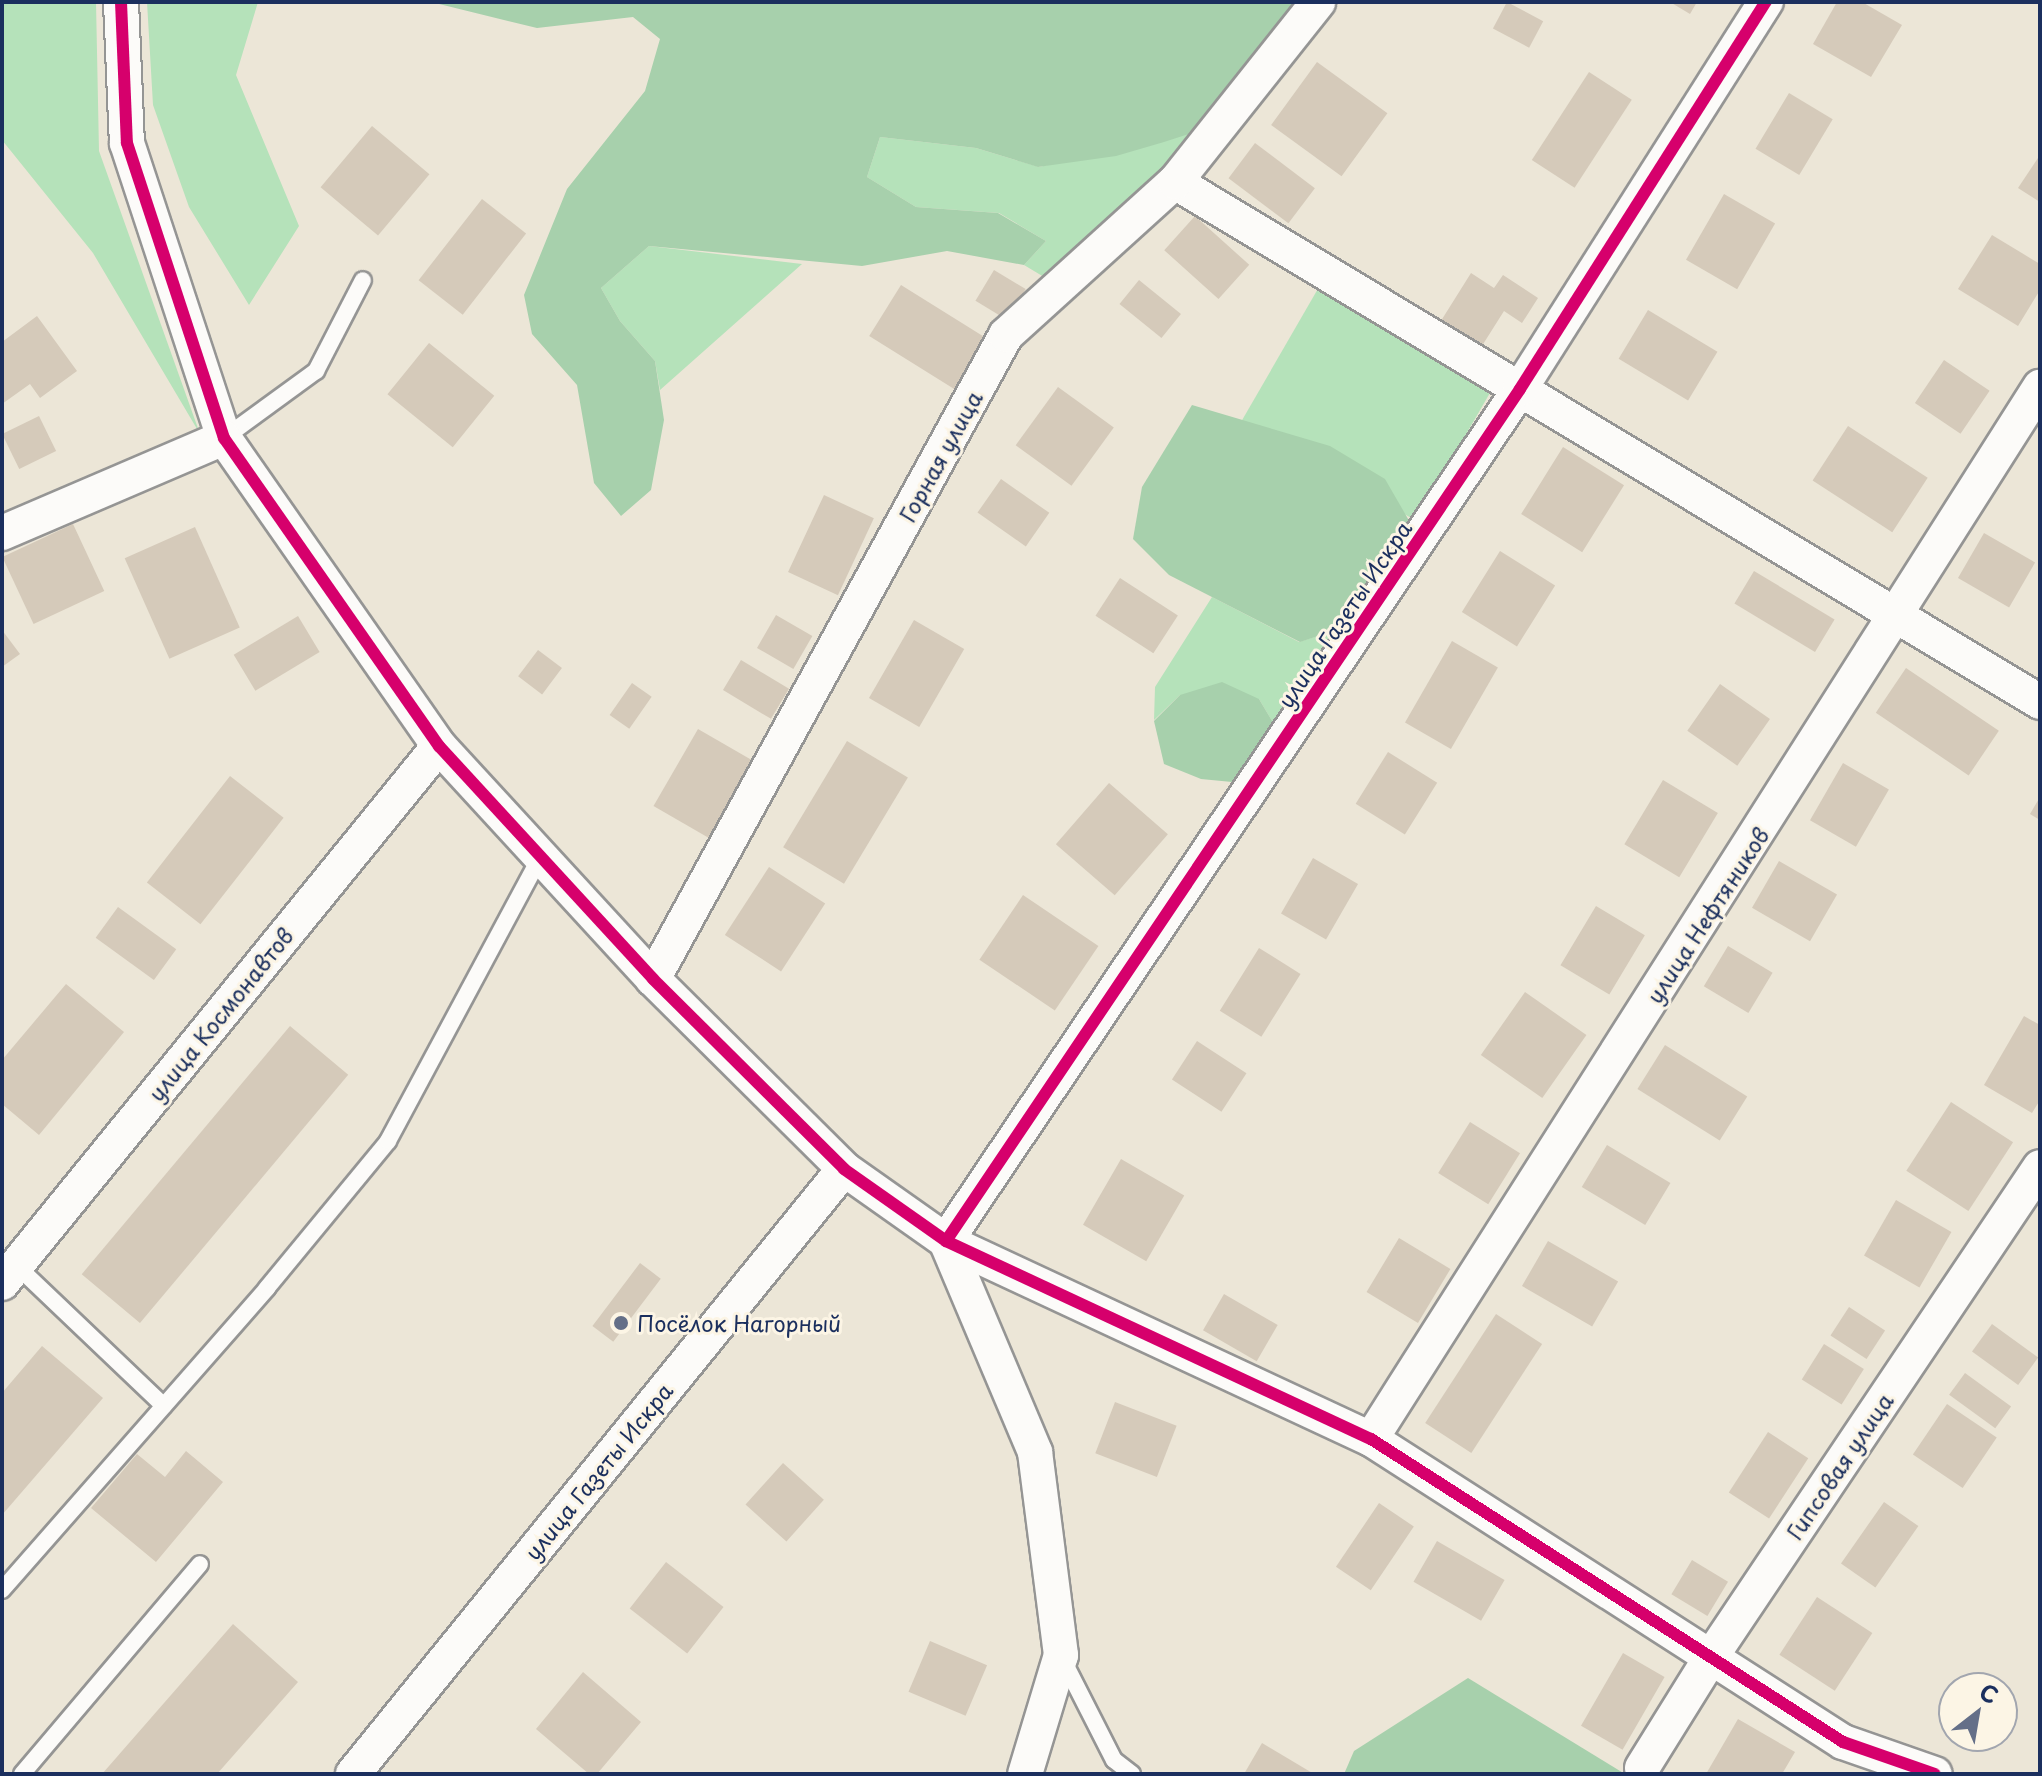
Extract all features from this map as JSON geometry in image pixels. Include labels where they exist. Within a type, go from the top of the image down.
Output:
[{"type":"street","points":[[121,2],[127,143],[224,438],[439,746],[653,979],[844,1169],[946,1241],[1371,1439],[1843,1742],[1935,1774]]},
{"type":"street","name":"Горная улица","points":[[653,979],[1006,335],[1175,182],[1318,2]]},
{"type":"street","name":"улица Газеты Искра","points":[[946,1241],[1520,389],[1766,2]]},
{"type":"street","points":[[1175,182],[2040,702]]},
{"type":"street","name":"улица Нефтяников","points":[[1371,1439],[1898,617],[2040,387]]},
{"type":"street","points":[[2,533],[224,438]]},
{"type":"street","name":"улица Космонавтов","points":[[9,1274],[439,746]]},
{"type":"street","name":"Гипсовая улица","points":[[1642,1768],[1711,1657],[2040,1167]]},
{"type":"street","name":"улица Газеты Искра","points":[[353,1774],[844,1169]]},
{"type":"street","points":[[946,1241],[1035,1452],[1061,1655],[1025,1774]]},
{"type":"lane","points":[[224,438],[316,371],[363,280]]},
{"type":"lane","points":[[2,1590],[164,1406],[388,1141],[540,857]]},
{"type":"lane","points":[[9,1274],[164,1406]]},
{"type":"lane","points":[[22,1774],[200,1564]]},
{"type":"lane","points":[[1061,1655],[1114,1760],[1132,1774]]},
{"type":"green space","points":[[2,2],[96,2],[99,151],[200,434],[93,253],[2,140]]},
{"type":"green space","points":[[147,2],[258,2],[236,75],[299,226],[249,305],[189,207],[153,105]]},
{"type":"green space","points":[[431,2],[1302,2],[1198,131],[1164,142],[1116,156],[1038,167],[976,148],[880,137],[867,177],[916,207],[998,213],[1046,241],[1024,265],[947,251],[862,266],[649,246],[601,288],[620,321],[655,361],[664,420],[651,490],[621,516],[594,483],[577,385],[532,334],[524,295],[567,189],[645,91],[660,39],[633,17],[537,28]]},
{"type":"green space","points":[[1198,131],[1054,283],[1024,265],[1046,241],[999,213],[916,207],[867,177],[880,137],[976,148],[1039,167]]},
{"type":"green space","points":[[649,246],[802,264],[660,390],[655,361],[620,321],[601,288]]},
{"type":"green space","points":[[1319,287],[1493,388],[1416,521],[1242,420]]},
{"type":"green space","points":[[1192,405],[1330,446],[1385,479],[1411,524],[1345,627],[1300,642],[1169,575],[1133,539],[1142,487]]},
{"type":"green space","points":[[1212,597],[1299,642],[1345,627],[1274,724],[1259,699],[1180,695],[1154,720],[1155,687]]},
{"type":"green space","points":[[1222,682],[1259,699],[1274,724],[1232,782],[1201,779],[1164,764],[1154,721],[1180,695]]},
{"type":"green space","points":[[1468,1678],[1625,1774],[1344,1774],[1354,1751]]},
{"type":"building","points":[[1507,2],[1543,21],[1529,48],[1493,28]]},
{"type":"building","points":[[1670,2],[1697,2],[1690,14]]},
{"type":"building","points":[[1837,2],[1862,2],[1902,25],[1871,77],[1813,44]]},
{"type":"building","points":[[1317,62],[1387,113],[1342,176],[1271,125]]},
{"type":"building","points":[[1589,72],[1632,100],[1575,188],[1532,160]]},
{"type":"building","points":[[1789,93],[1833,119],[1799,175],[1756,149]]},
{"type":"building","points":[[372,126],[429,174],[378,235],[321,187]]},
{"type":"building","points":[[1255,143],[1315,188],[1288,223],[1229,178]]},
{"type":"building","points":[[2040,155],[2040,202],[2018,188]]},
{"type":"building","points":[[1724,194],[1775,224],[1737,289],[1686,260]]},
{"type":"building","points":[[482,199],[526,233],[463,315],[419,280]]},
{"type":"building","points":[[1195,216],[1249,265],[1218,299],[1164,250]]},
{"type":"building","points":[[1992,235],[2040,264],[2040,290],[2018,326],[1958,289]]},
{"type":"building","points":[[994,270],[1026,289],[1007,320],[975,301]]},
{"type":"building","points":[[1471,273],[1494,288],[1503,275],[1538,298],[1522,323],[1504,311],[1480,349],[1439,324]]},
{"type":"building","points":[[1139,280],[1181,314],[1161,338],[1119,304]]},
{"type":"building","points":[[901,285],[989,340],[957,391],[869,336]]},
{"type":"building","points":[[1648,310],[1717,352],[1688,401],[1619,359]]},
{"type":"building","points":[[37,316],[77,371],[40,398],[30,384],[2,404],[2,342]]},
{"type":"building","points":[[429,343],[494,396],[453,447],[387,394]]},
{"type":"building","points":[[1944,360],[1990,391],[1961,434],[1915,403]]},
{"type":"building","points":[[1058,387],[1114,428],[1072,486],[1016,445]]},
{"type":"building","points":[[39,416],[56,451],[19,469],[2,434]]},
{"type":"building","points":[[1848,426],[1928,478],[1892,532],[1813,481]]},
{"type":"building","points":[[1563,447],[1624,485],[1582,552],[1521,514]]},
{"type":"building","points":[[1001,479],[1049,513],[1026,546],[977,513]]},
{"type":"building","points":[[824,495],[874,518],[838,595],[788,572]]},
{"type":"building","points":[[73,524],[104,591],[34,624],[2,557]]},
{"type":"building","points":[[195,527],[240,627],[169,659],[125,558]]},
{"type":"building","points":[[1984,533],[2035,563],[2009,608],[1958,578]]},
{"type":"building","points":[[1500,551],[1555,585],[1517,647],[1462,612]]},
{"type":"building","points":[[1754,571],[1835,619],[1815,652],[1734,604]]},
{"type":"building","points":[[1120,578],[1178,616],[1153,653],[1095,616]]},
{"type":"building","points":[[776,615],[812,636],[793,669],[757,648]]},
{"type":"building","points":[[298,616],[320,652],[255,691],[234,655]]},
{"type":"building","points":[[914,620],[964,649],[919,727],[869,698]]},
{"type":"building","points":[[2,630],[20,654],[2,667]]},
{"type":"building","points":[[1452,641],[1498,667],[1451,749],[1405,722]]},
{"type":"building","points":[[538,650],[562,668],[542,694],[518,676]]},
{"type":"building","points":[[741,660],[789,689],[771,719],[723,690]]},
{"type":"building","points":[[1906,668],[1999,731],[1969,775],[1876,713]]},
{"type":"building","points":[[632,683],[652,697],[629,729],[610,715]]},
{"type":"building","points":[[1720,684],[1770,719],[1737,766],[1687,731]]},
{"type":"building","points":[[698,729],[753,761],[709,838],[654,806]]},
{"type":"building","points":[[847,741],[908,778],[844,884],[783,847]]},
{"type":"building","points":[[1388,752],[1437,783],[1405,834],[1356,804]]},
{"type":"building","points":[[1843,763],[1889,790],[1856,847],[1810,820]]},
{"type":"building","points":[[230,776],[284,818],[200,924],[147,882]]},
{"type":"building","points":[[1663,780],[1718,813],[1679,877],[1624,844]]},
{"type":"building","points":[[1109,783],[1168,834],[1115,895],[1056,844]]},
{"type":"building","points":[[2040,797],[2040,820],[2030,814]]},
{"type":"building","points":[[1313,858],[1358,884],[1326,939],[1281,913]]},
{"type":"building","points":[[1779,861],[1837,894],[1810,941],[1752,908]]},
{"type":"building","points":[[769,867],[825,903],[781,971],[725,935]]},
{"type":"building","points":[[1023,895],[1098,946],[1055,1011],[979,960]]},
{"type":"building","points":[[1596,906],[1645,935],[1609,995],[1560,965]]},
{"type":"building","points":[[118,907],[176,949],[154,980],[96,938]]},
{"type":"building","points":[[1728,946],[1773,973],[1748,1013],[1704,986]]},
{"type":"building","points":[[1259,948],[1301,974],[1261,1037],[1220,1011]]},
{"type":"building","points":[[66,984],[124,1032],[39,1135],[2,1104],[2,1060]]},
{"type":"building","points":[[1525,992],[1586,1035],[1542,1098],[1481,1055]]},
{"type":"building","points":[[2024,1016],[2040,1025],[2040,1100],[2032,1113],[1984,1085]]},
{"type":"building","points":[[290,1026],[348,1075],[140,1323],[82,1274]]},
{"type":"building","points":[[1197,1041],[1246,1073],[1221,1112],[1172,1080]]},
{"type":"building","points":[[1665,1045],[1747,1096],[1720,1141],[1637,1089]]},
{"type":"building","points":[[1951,1102],[2013,1142],[1968,1211],[1906,1171]]},
{"type":"building","points":[[1470,1122],[1520,1153],[1488,1204],[1438,1173]]},
{"type":"building","points":[[1607,1145],[1670,1183],[1645,1225],[1582,1187]]},
{"type":"building","points":[[1121,1159],[1184,1196],[1146,1261],[1083,1225]]},
{"type":"building","points":[[1896,1200],[1951,1232],[1919,1287],[1864,1255]]},
{"type":"building","points":[[1399,1238],[1450,1269],[1418,1323],[1367,1292]]},
{"type":"building","points":[[1548,1241],[1618,1282],[1592,1327],[1522,1286]]},
{"type":"building","points":[[640,1263],[661,1279],[613,1342],[592,1326]]},
{"type":"building","points":[[1224,1294],[1278,1325],[1257,1361],[1203,1330]]},
{"type":"building","points":[[1849,1307],[1885,1330],[1867,1359],[1830,1336]]},
{"type":"building","points":[[1496,1314],[1542,1344],[1471,1453],[1425,1423]]},
{"type":"building","points":[[1992,1324],[2038,1358],[2018,1385],[1972,1352]]},
{"type":"building","points":[[1824,1344],[1864,1369],[1842,1405],[1802,1380]]},
{"type":"building","points":[[42,1346],[103,1398],[2,1515],[2,1393]]},
{"type":"building","points":[[1965,1373],[2011,1407],[1995,1428],[1949,1395]]},
{"type":"building","points":[[1115,1402],[1177,1426],[1157,1477],[1095,1453]]},
{"type":"building","points":[[1947,1404],[1997,1438],[1963,1488],[1913,1455]]},
{"type":"building","points":[[1768,1432],[1808,1458],[1769,1519],[1729,1492]]},
{"type":"building","points":[[186,1451],[223,1482],[156,1562],[91,1508],[137,1454],[165,1477]]},
{"type":"building","points":[[783,1463],[824,1500],[786,1541],[746,1505]]},
{"type":"building","points":[[1884,1502],[1918,1526],[1875,1588],[1841,1563]]},
{"type":"building","points":[[1379,1503],[1414,1526],[1371,1590],[1336,1567]]},
{"type":"building","points":[[1437,1541],[1505,1580],[1481,1621],[1414,1582]]},
{"type":"building","points":[[1692,1560],[1728,1582],[1707,1616],[1671,1594]]},
{"type":"building","points":[[666,1562],[724,1607],[687,1653],[630,1608]]},
{"type":"building","points":[[1817,1597],[1872,1633],[1835,1691],[1779,1655]]},
{"type":"building","points":[[233,1624],[298,1682],[217,1774],[102,1774]]},
{"type":"building","points":[[930,1641],[987,1665],[966,1716],[909,1692]]},
{"type":"building","points":[[1623,1653],[1665,1677],[1623,1750],[1581,1726]]},
{"type":"building","points":[[583,1672],[641,1722],[597,1774],[589,1774],[536,1729]]},
{"type":"building","points":[[1738,1719],[1795,1752],[1782,1774],[1706,1774]]},
{"type":"building","points":[[1262,1743],[1314,1774],[1244,1774]]},
{"type":"cycle path","points":[[121,2],[127,143],[224,438],[439,746],[653,979],[844,1169],[946,1241],[1371,1439],[1843,1742],[1935,1774]]},
{"type":"cycle path","points":[[946,1241],[1520,389],[1766,2]]},
{"type":"place","name":"Посёлок Нагорный","points":[[621,1323]]}]
